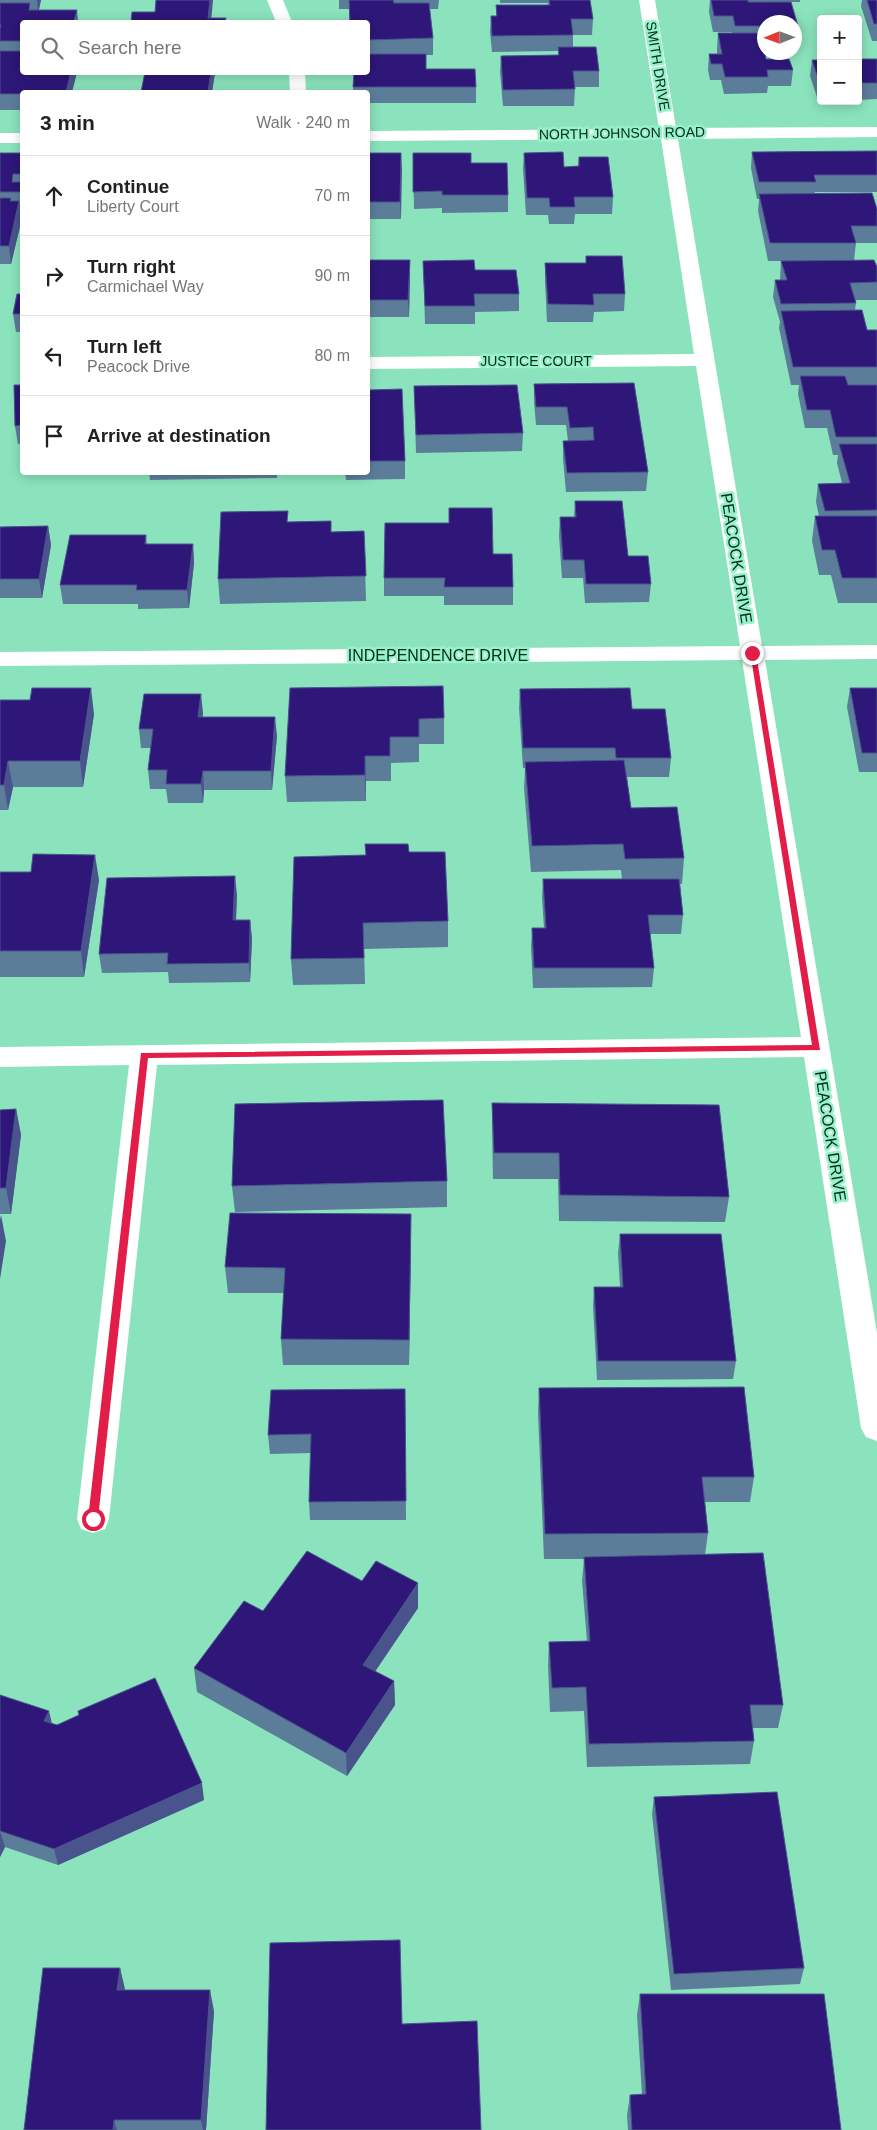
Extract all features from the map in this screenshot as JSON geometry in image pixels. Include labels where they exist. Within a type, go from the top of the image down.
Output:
[{"type":"street","points":[[275,0],[283,20]]},
{"type":"street","name":"SMITH DRIVE","points":[[647,0],[669,133]]},
{"type":"street","points":[[297,75],[298,90]]},
{"type":"street","name":"NORTH JOHNSON ROAD","points":[[370,136],[877,132]]},
{"type":"street","name":"PEACOCK DRIVE","points":[[669,133],[877,1428]]},
{"type":"street","points":[[0,138],[20,138]]},
{"type":"street","name":"JUSTICE COURT","points":[[370,363],[704,360]]},
{"type":"street","name":"INDEPENDENCE DRIVE","points":[[0,659],[877,652]]},
{"type":"street","points":[[0,1057],[817,1048]]},
{"type":"street","points":[[93,1519],[144,1055]]},
{"type":"building","points":[[156,0],[210,0],[208,18],[226,18],[226,20],[131,20],[132,12],[155,12]]},
{"type":"building","points":[[349,0],[393,0],[394,3],[429,3],[433,38],[370,40],[370,20],[350,20]]},
{"type":"building","points":[[549,0],[590,0],[593,19],[571,19],[573,35],[492,36],[491,16],[497,16],[496,5],[550,5]]},
{"type":"building","points":[[711,0],[791,2],[795,15],[757,15],[757,26],[735,26],[733,16],[714,16]]},
{"type":"building","points":[[867,0],[877,0],[877,24],[874,24]]},
{"type":"building","points":[[0,3],[30,3],[29,10],[77,10],[74,20],[20,20],[20,41],[0,41]]},
{"type":"building","points":[[718,33],[757,33],[757,60],[789,60],[793,70],[767,70],[768,77],[725,77],[722,64],[711,64],[709,54],[722,54]]},
{"type":"building","points":[[558,47],[596,47],[599,71],[573,71],[575,89],[503,90],[501,56],[559,55]]},
{"type":"building","points":[[0,51],[20,51],[20,75],[70,75],[66,90],[20,90],[20,94],[0,94]]},
{"type":"building","points":[[370,54],[426,54],[426,69],[475,69],[476,87],[353,87],[354,75],[370,75]]},
{"type":"building","points":[[862,59],[877,59],[877,83],[862,83]]},
{"type":"building","points":[[812,60],[817,60],[817,75]]},
{"type":"building","points":[[144,75],[211,75],[208,90],[141,90]]},
{"type":"building","points":[[877,151],[877,175],[814,175],[816,182],[759,182],[752,152]]},
{"type":"building","points":[[563,152],[564,167],[579,166],[579,157],[608,157],[613,197],[574,197],[575,207],[550,207],[549,198],[527,198],[524,153]]},
{"type":"building","points":[[0,153],[20,153],[20,174],[13,174],[12,182],[20,182],[20,192],[0,192]]},
{"type":"building","points":[[370,153],[401,153],[400,202],[370,202]]},
{"type":"building","points":[[413,153],[471,153],[471,163],[507,163],[508,195],[442,195],[442,191],[413,192]]},
{"type":"building","points":[[872,193],[877,209],[877,226],[851,226],[856,243],[770,243],[759,194]]},
{"type":"building","points":[[0,198],[11,198],[10,201],[19,201],[9,246],[0,246]]},
{"type":"building","points":[[586,256],[622,256],[625,294],[593,294],[594,305],[548,304],[545,263],[586,263]]},
{"type":"building","points":[[370,260],[410,260],[408,300],[370,300]]},
{"type":"building","points":[[474,260],[475,270],[516,270],[519,294],[474,294],[475,306],[425,306],[423,261]]},
{"type":"building","points":[[874,260],[877,267],[877,282],[850,283],[856,303],[781,304],[775,280],[787,280],[781,261]]},
{"type":"building","points":[[17,294],[20,294],[20,314],[13,314]]},
{"type":"building","points":[[862,310],[867,330],[877,330],[877,367],[793,367],[781,311]]},
{"type":"building","points":[[800,376],[845,376],[848,385],[877,385],[877,437],[836,437],[830,410],[807,410]]},
{"type":"building","points":[[634,383],[648,472],[567,473],[563,441],[594,440],[593,427],[570,428],[567,407],[536,407],[534,384]]},
{"type":"building","points":[[14,385],[20,385],[20,425],[15,426]]},
{"type":"building","points":[[517,385],[523,433],[416,435],[414,386]]},
{"type":"building","points":[[402,389],[405,461],[370,461],[370,390]]},
{"type":"building","points":[[839,444],[877,444],[877,510],[825,511],[818,484],[850,483]]},
{"type":"building","points":[[575,501],[622,501],[628,556],[648,556],[651,584],[586,584],[584,560],[563,560],[560,517],[576,517]]},
{"type":"building","points":[[449,508],[492,508],[493,554],[512,554],[513,587],[444,587],[445,578],[384,578],[385,523],[449,523]]},
{"type":"building","points":[[288,511],[287,522],[331,521],[331,532],[364,531],[366,576],[218,579],[221,512]]},
{"type":"building","points":[[815,516],[877,516],[877,578],[842,578],[835,550],[822,550]]},
{"type":"building","points":[[48,526],[39,579],[0,579],[0,527]]},
{"type":"building","points":[[70,535],[146,535],[145,544],[193,544],[187,590],[136,590],[137,585],[60,585]]},
{"type":"building","points":[[443,686],[444,718],[419,719],[419,737],[390,737],[390,756],[365,756],[365,775],[285,776],[290,688]]},
{"type":"building","points":[[32,688],[91,688],[80,761],[8,761],[4,785],[0,785],[0,700],[30,700]]},
{"type":"building","points":[[630,688],[632,709],[665,709],[671,758],[616,758],[615,748],[523,748],[520,689]]},
{"type":"building","points":[[850,688],[877,688],[877,753],[862,753]]},
{"type":"building","points":[[144,694],[201,694],[198,717],[275,717],[271,771],[203,771],[201,784],[166,784],[167,770],[148,770],[153,729],[139,729]]},
{"type":"building","points":[[624,760],[631,808],[677,807],[684,858],[625,859],[623,844],[532,846],[525,762]]},
{"type":"building","points":[[365,844],[408,844],[409,852],[445,852],[448,921],[363,923],[364,958],[291,959],[294,857],[366,855]]},
{"type":"building","points":[[33,854],[95,855],[81,951],[0,951],[0,872],[31,872]]},
{"type":"building","points":[[235,876],[233,920],[250,920],[249,963],[167,964],[168,953],[99,954],[107,878]]},
{"type":"building","points":[[543,879],[679,879],[683,915],[648,915],[654,968],[534,968],[532,928],[546,928]]},
{"type":"building","points":[[443,1100],[447,1181],[232,1186],[235,1104]]},
{"type":"building","points":[[492,1103],[719,1105],[729,1197],[560,1195],[559,1153],[494,1153]]},
{"type":"building","points":[[16,1109],[6,1188],[0,1188],[0,1110]]},
{"type":"building","points":[[230,1213],[411,1214],[409,1340],[281,1339],[285,1268],[225,1267]]},
{"type":"building","points":[[620,1234],[721,1234],[736,1361],[598,1361],[594,1287],[623,1287]]},
{"type":"building","points":[[744,1387],[754,1477],[702,1477],[708,1533],[545,1534],[539,1388]]},
{"type":"building","points":[[405,1389],[406,1501],[309,1502],[311,1434],[268,1435],[271,1390]]},
{"type":"building","points":[[307,1551],[362,1581],[376,1561],[418,1583],[363,1665],[394,1681],[346,1753],[194,1668],[244,1601],[263,1611]]},
{"type":"building","points":[[763,1553],[783,1705],[750,1705],[754,1741],[589,1744],[586,1687],[552,1688],[549,1642],[590,1641],[584,1557]]},
{"type":"building","points":[[155,1678],[202,1783],[54,1849],[0,1831],[0,1695],[49,1711],[44,1721],[57,1725],[79,1715],[78,1711]]},
{"type":"building","points":[[777,1792],[804,1968],[674,1974],[654,1797]]},
{"type":"building","points":[[400,1940],[402,2024],[477,2021],[481,2130],[266,2130],[270,1943]]},
{"type":"building","points":[[43,1968],[120,1968],[117,1990],[210,1990],[201,2120],[114,2120],[113,2130],[24,2130]]},
{"type":"building","points":[[640,1994],[824,1994],[841,2130],[632,2130],[630,2095],[646,2094]]},
{"type":"route","points":[[93,1519],[144,1055],[817,1048],[752,653]]}]
